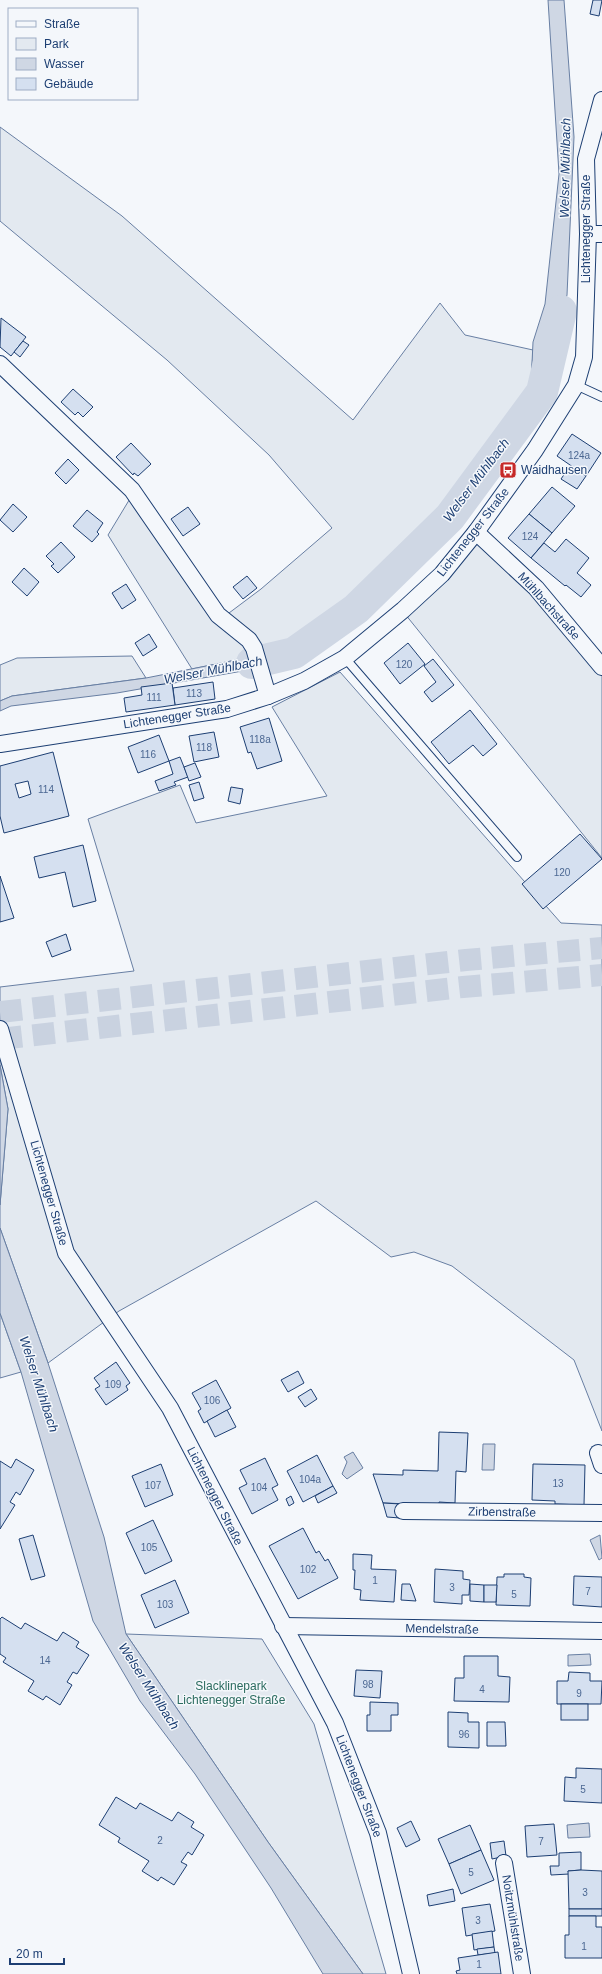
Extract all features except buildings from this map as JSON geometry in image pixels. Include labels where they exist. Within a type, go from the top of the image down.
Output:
[{"type":"street","name":"Lichtenegger Straße","points":[[0,744],[227,709],[268,696],[304,680],[345,658],[403,610],[442,574],[476,532],[535,450],[576,385],[584,357],[595,234],[586,159],[602,100]]},
{"type":"street","points":[[0,364],[132,490],[218,615],[249,640],[254,648],[268,696]]},
{"type":"street","name":"Mühlbachstraße","points":[[476,532],[536,588],[602,667]]},
{"type":"street","name":"Lichtenegger Straße","points":[[0,1029],[66,1253],[170,1408],[335,1723],[378,1833],[411,1974]]},
{"type":"street","name":"Zirbenstraße","points":[[402,1511],[602,1513]]},
{"type":"street","name":"Mendelstraße","points":[[283,1626],[602,1631]]},
{"type":"street","name":"Noitzmühlstraße","points":[[504,1863],[522,1974]]},
{"type":"lane","points":[[576,385],[602,397]]},
{"type":"lane","points":[[345,658],[517,857]]},
{"type":"green space","points":[[0,127],[122,216],[353,420],[440,303],[465,335],[533,350],[531,385],[445,511],[354,600],[295,645],[256,656],[192,669],[108,535],[134,492],[221,619],[261,589],[332,528],[269,455],[167,360],[0,221]]},
{"type":"green space","points":[[481,536],[602,672],[602,858],[405,614]]},
{"type":"green space","points":[[132,656],[146,678],[12,696],[0,701],[0,665],[17,658]]},
{"type":"green space","points":[[340,672],[561,923],[602,925],[602,1431],[574,1360],[452,1266],[414,1252],[391,1257],[316,1201],[119,1311],[48,1363],[0,1228],[0,1205],[8,1109],[0,1065],[0,987],[134,971],[88,819],[180,785],[196,823],[327,796],[272,707]]},
{"type":"green space","points":[[0,1313],[21,1372],[0,1378]]},
{"type":"green space","name":"Slacklinepark Lichtenegger Straße","points":[[126,1634],[262,1639],[314,1724],[386,1974],[363,1974],[268,1842]]},
{"type":"water","points":[[548,0],[564,0],[574,137],[567,295],[542,392],[450,517],[356,609],[294,653],[254,669],[117,693],[11,706],[0,711],[0,701],[12,696],[146,678],[256,656],[295,645],[354,600],[445,511],[531,385],[533,342],[545,304],[559,174]]},
{"type":"water","points":[[0,1065],[8,1109],[0,1205]]},
{"type":"water","points":[[0,1228],[48,1363],[104,1537],[126,1634],[268,1842],[363,1974],[323,1974],[271,1888],[195,1774],[140,1701],[93,1621],[21,1372],[0,1313]]},
{"type":"water","points":[[483,1444],[495,1444],[494,1470],[482,1470]]},
{"type":"water","points":[[353,1452],[363,1468],[347,1479],[342,1474],[347,1462],[344,1457]]},
{"type":"water","points":[[600,1535],[602,1558],[599,1560],[590,1540]]},
{"type":"water","points":[[590,1654],[591,1665],[568,1666],[568,1655]]},
{"type":"water","points":[[589,1823],[590,1837],[568,1838],[567,1825]]},
{"type":"waterway","name":"Welser Mühlbach","points":[[252,663],[294,653],[356,609],[450,517],[542,392],[561,311]]},
{"type":"tunnel","points":[[0,1012],[466,960],[602,948]]},
{"type":"tunnel","points":[[0,1039],[463,987],[602,975]]},
{"type":"place","name":"Waidhausen","points":[[508,470]]}]
